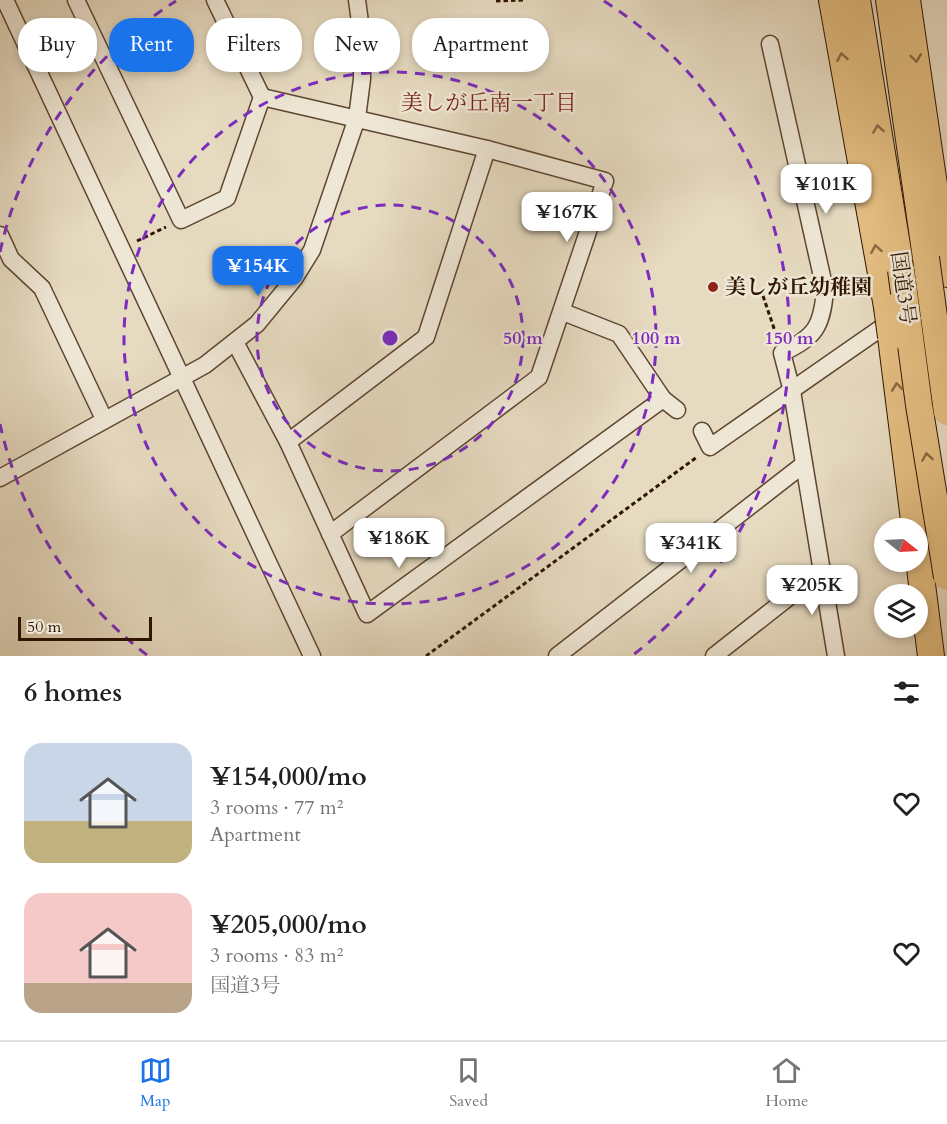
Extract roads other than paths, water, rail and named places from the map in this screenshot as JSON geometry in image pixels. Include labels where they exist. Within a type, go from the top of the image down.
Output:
[{"type":"highway","points":[[832,0],[891,337],[914,518]]},
{"type":"highway","name":"国道3号","points":[[857,0],[901,270],[919,405],[947,577]]},
{"type":"highway","name":"国道3号","points":[[889,0],[941,268],[947,412]]},
{"type":"highway","points":[[907,0],[941,268]]},
{"type":"highway","points":[[920,572],[931,656]]},
{"type":"street","points":[[5,0],[312,656]]},
{"type":"street","points":[[76,0],[181,220],[227,198],[262,97],[215,0]]},
{"type":"street","points":[[0,478],[205,365],[257,324],[280,298],[312,250],[357,118],[362,79],[362,37],[357,0]]},
{"type":"street","points":[[770,44],[825,290],[823,313],[816,328],[803,343],[782,353],[792,391],[836,656]]},
{"type":"street","points":[[262,97],[487,149],[605,181],[563,312],[539,377],[330,534]]},
{"type":"street","points":[[288,442],[426,337],[487,149]]},
{"type":"street","points":[[0,235],[11,259],[42,288],[104,419]]},
{"type":"street","points":[[702,431],[710,447],[792,391],[941,268]]},
{"type":"street","points":[[563,312],[618,334],[663,399],[677,410]]},
{"type":"street","points":[[235,342],[288,442],[367,614],[663,399]]},
{"type":"street","points":[[557,656],[804,464]]},
{"type":"street","points":[[714,656],[822,571]]},
{"type":"place","name":"美しが丘幼稚園","points":[[713,287]]},
{"type":"district","name":"美しが丘南一丁目","points":[[489,103]]}]
